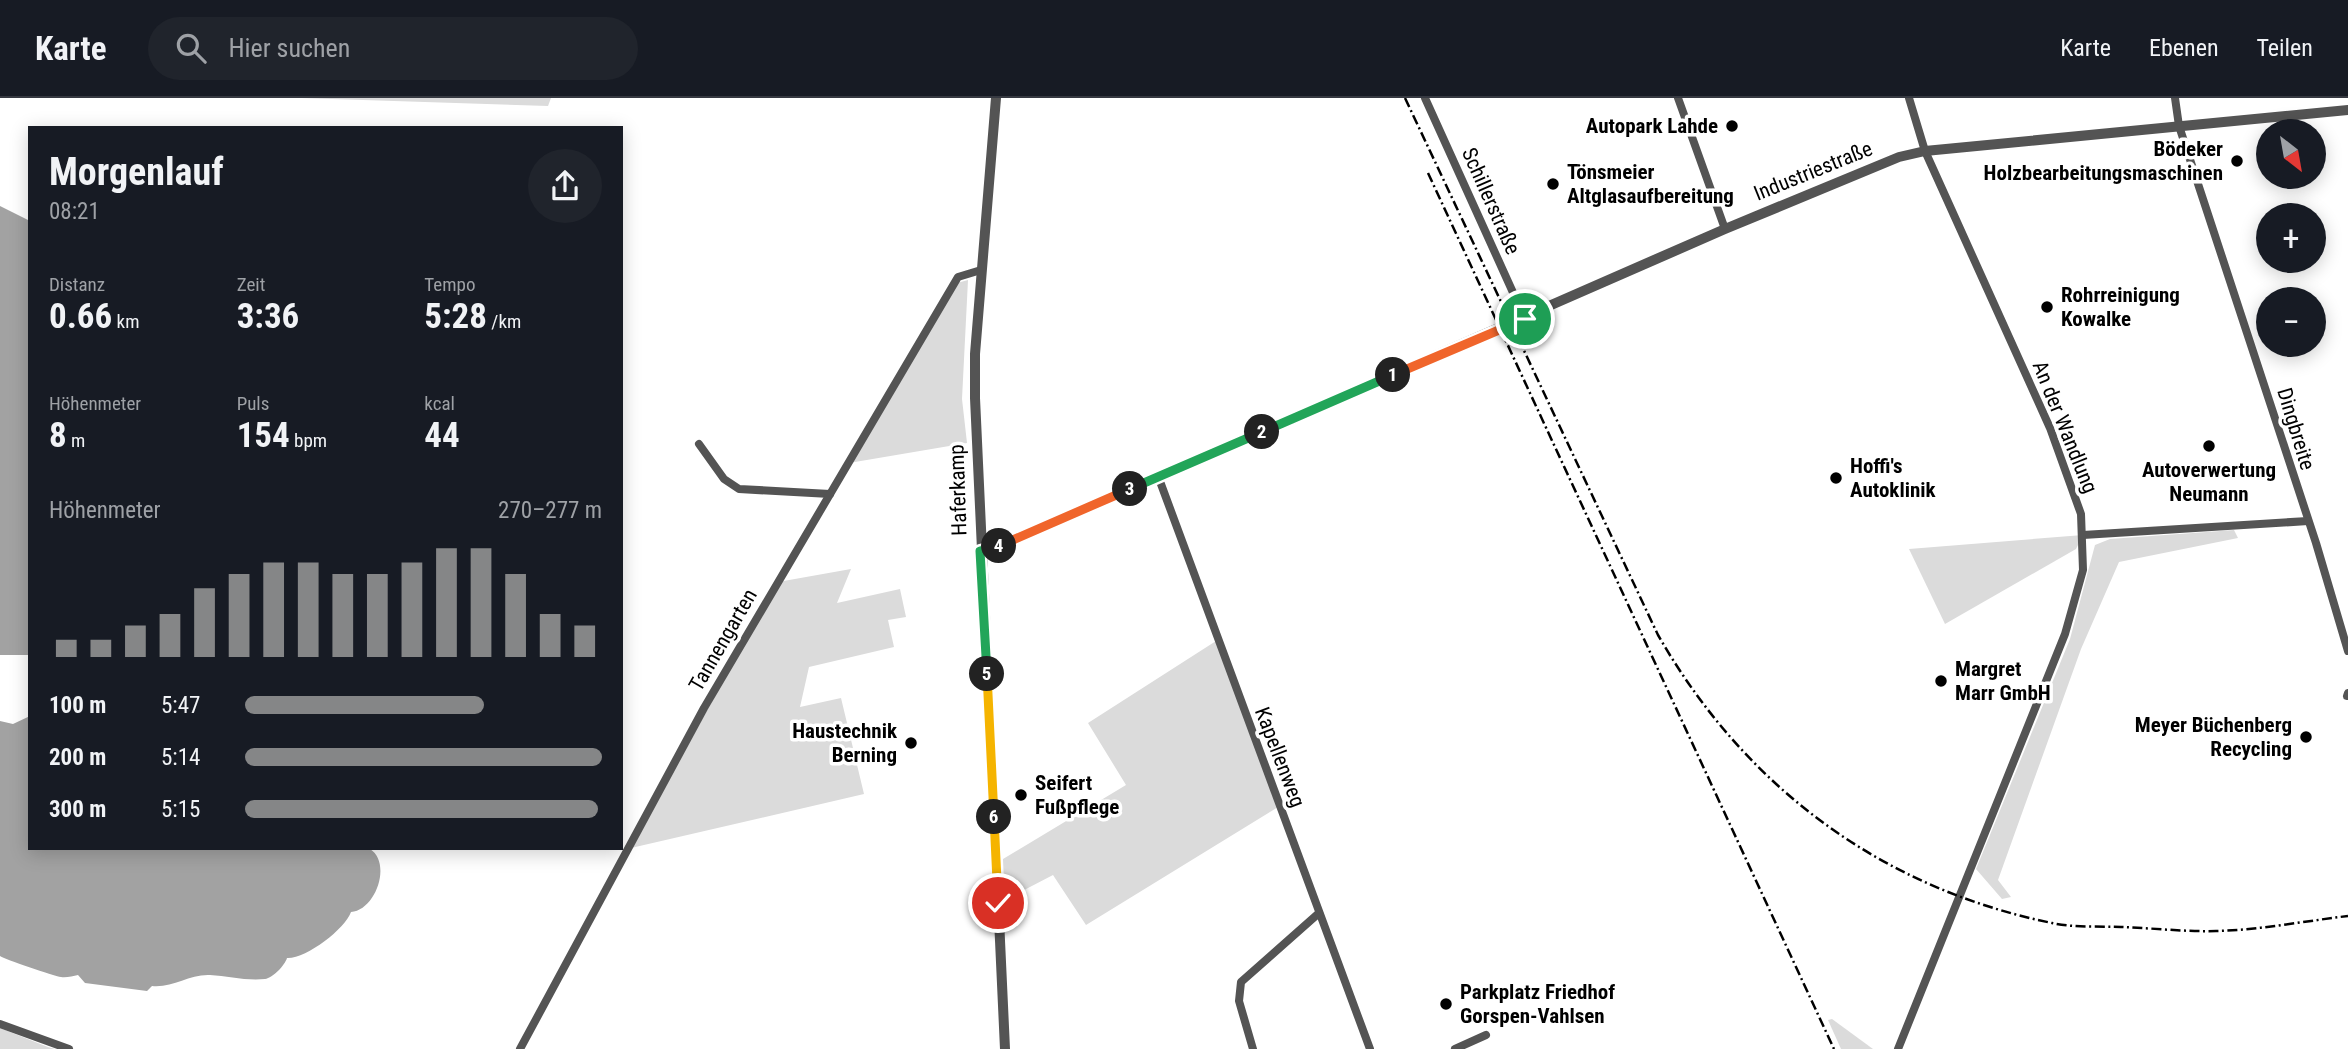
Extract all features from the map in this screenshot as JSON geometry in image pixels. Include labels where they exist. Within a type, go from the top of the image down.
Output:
[{"type":"street","name":"Haferkamp","points":[[996,98],[981,270],[975,398],[1005,1049]]},
{"type":"street","name":"Schillerstraße","points":[[1425,98],[1525,319]]},
{"type":"street","points":[[1678,98],[1725,229]]},
{"type":"street","name":"An der Wandlung","points":[[1898,1049],[2064,634],[2083,570],[2083,535],[2072,486],[2050,428],[1925,151],[1909,98]]},
{"type":"street","name":"Dingbreite","points":[[2175,98],[2179,125],[2348,651]]},
{"type":"street","name":"Industriestraße","points":[[980,551],[1525,319],[1868,168],[1925,151],[2348,110]]},
{"type":"street","name":"Tannengarten","points":[[520,1049],[704,708],[958,277],[981,270]]},
{"type":"street","points":[[699,444],[724,479],[739,489],[830,494]]},
{"type":"street","name":"Kapellenweg","points":[[1158,477],[1370,1049]]},
{"type":"street","points":[[2083,535],[2308,521]]},
{"type":"street","points":[[1253,1049],[1239,1001],[1241,982],[1319,913]]},
{"type":"street","points":[[0,1024],[69,1049]]},
{"type":"street","points":[[1455,1049],[1486,1035]]},
{"type":"shaded area","points":[[301,98],[551,98],[548,106]]},
{"type":"shaded area","points":[[0,206],[28,220],[28,655],[0,655]]},
{"type":"shaded area","points":[[968,280],[962,399],[967,443],[849,463],[957,283]]},
{"type":"shaded area","points":[[2234,530],[2238,538],[2119,562],[2081,649],[1998,880],[2011,897],[2002,899],[1976,869],[2070,639],[2095,545],[2110,539]]},
{"type":"shaded area","points":[[2083,535],[2076,549],[1945,624],[1909,549]]},
{"type":"shaded area","points":[[851,569],[837,603],[900,589],[906,617],[888,620],[894,647],[809,667],[800,707],[841,698],[864,794],[631,848],[778,582]]},
{"type":"shaded area","points":[[1216,641],[1278,807],[1086,925],[1053,875],[999,903],[998,862],[1126,785],[1088,723]]},
{"type":"shaded area","points":[[28,717],[28,850],[371,850],[380,864],[374,895],[360,909],[351,912],[324,942],[304,954],[287,958],[278,971],[265,979],[202,975],[167,985],[152,986],[147,991],[85,983],[78,975],[57,976],[0,956],[0,721],[13,724]]},
{"type":"shaded area","points":[[1832,1019],[1873,1049],[1841,1049],[1828,1020]]},
{"type":"shaded area","points":[[0,1028],[48,1047],[55,1049],[0,1049]]},
{"type":"railway","points":[[1405,98],[1658,635],[1693,690],[1732,739],[1776,784],[1824,823],[1875,857],[1931,885],[1990,907],[2052,923],[2216,931],[2348,916]]},
{"type":"railway","points":[[1428,173],[1834,1049]]},
{"type":"place","name":"Autopark Lahde","points":[[1732,126]]},
{"type":"place","name":"Bödeker Holzbearbeitungsmaschinen","points":[[2237,161]]},
{"type":"place","name":"Tönsmeier Altglasaufbereitung","points":[[1553,184]]},
{"type":"place","name":"Rohrreinigung Kowalke","points":[[2047,307]]},
{"type":"place","name":"Autoverwertung Neumann","points":[[2209,446]]},
{"type":"place","name":"Hoffi's Autoklinik","points":[[1836,478]]},
{"type":"place","name":"Margret Marr GmbH","points":[[1941,681]]},
{"type":"place","name":"Meyer Büchenberg Recycling","points":[[2306,737]]},
{"type":"place","name":"Haustechnik Berning","points":[[911,743]]},
{"type":"place","name":"Seifert Fußpflege","points":[[1021,795]]},
{"type":"place","name":"Parkplatz Friedhof Gorspen-Vahlsen","points":[[1446,1004]]},
{"type":"route","points":[[998,903],[980,551],[995,548],[1525,319]]}]
